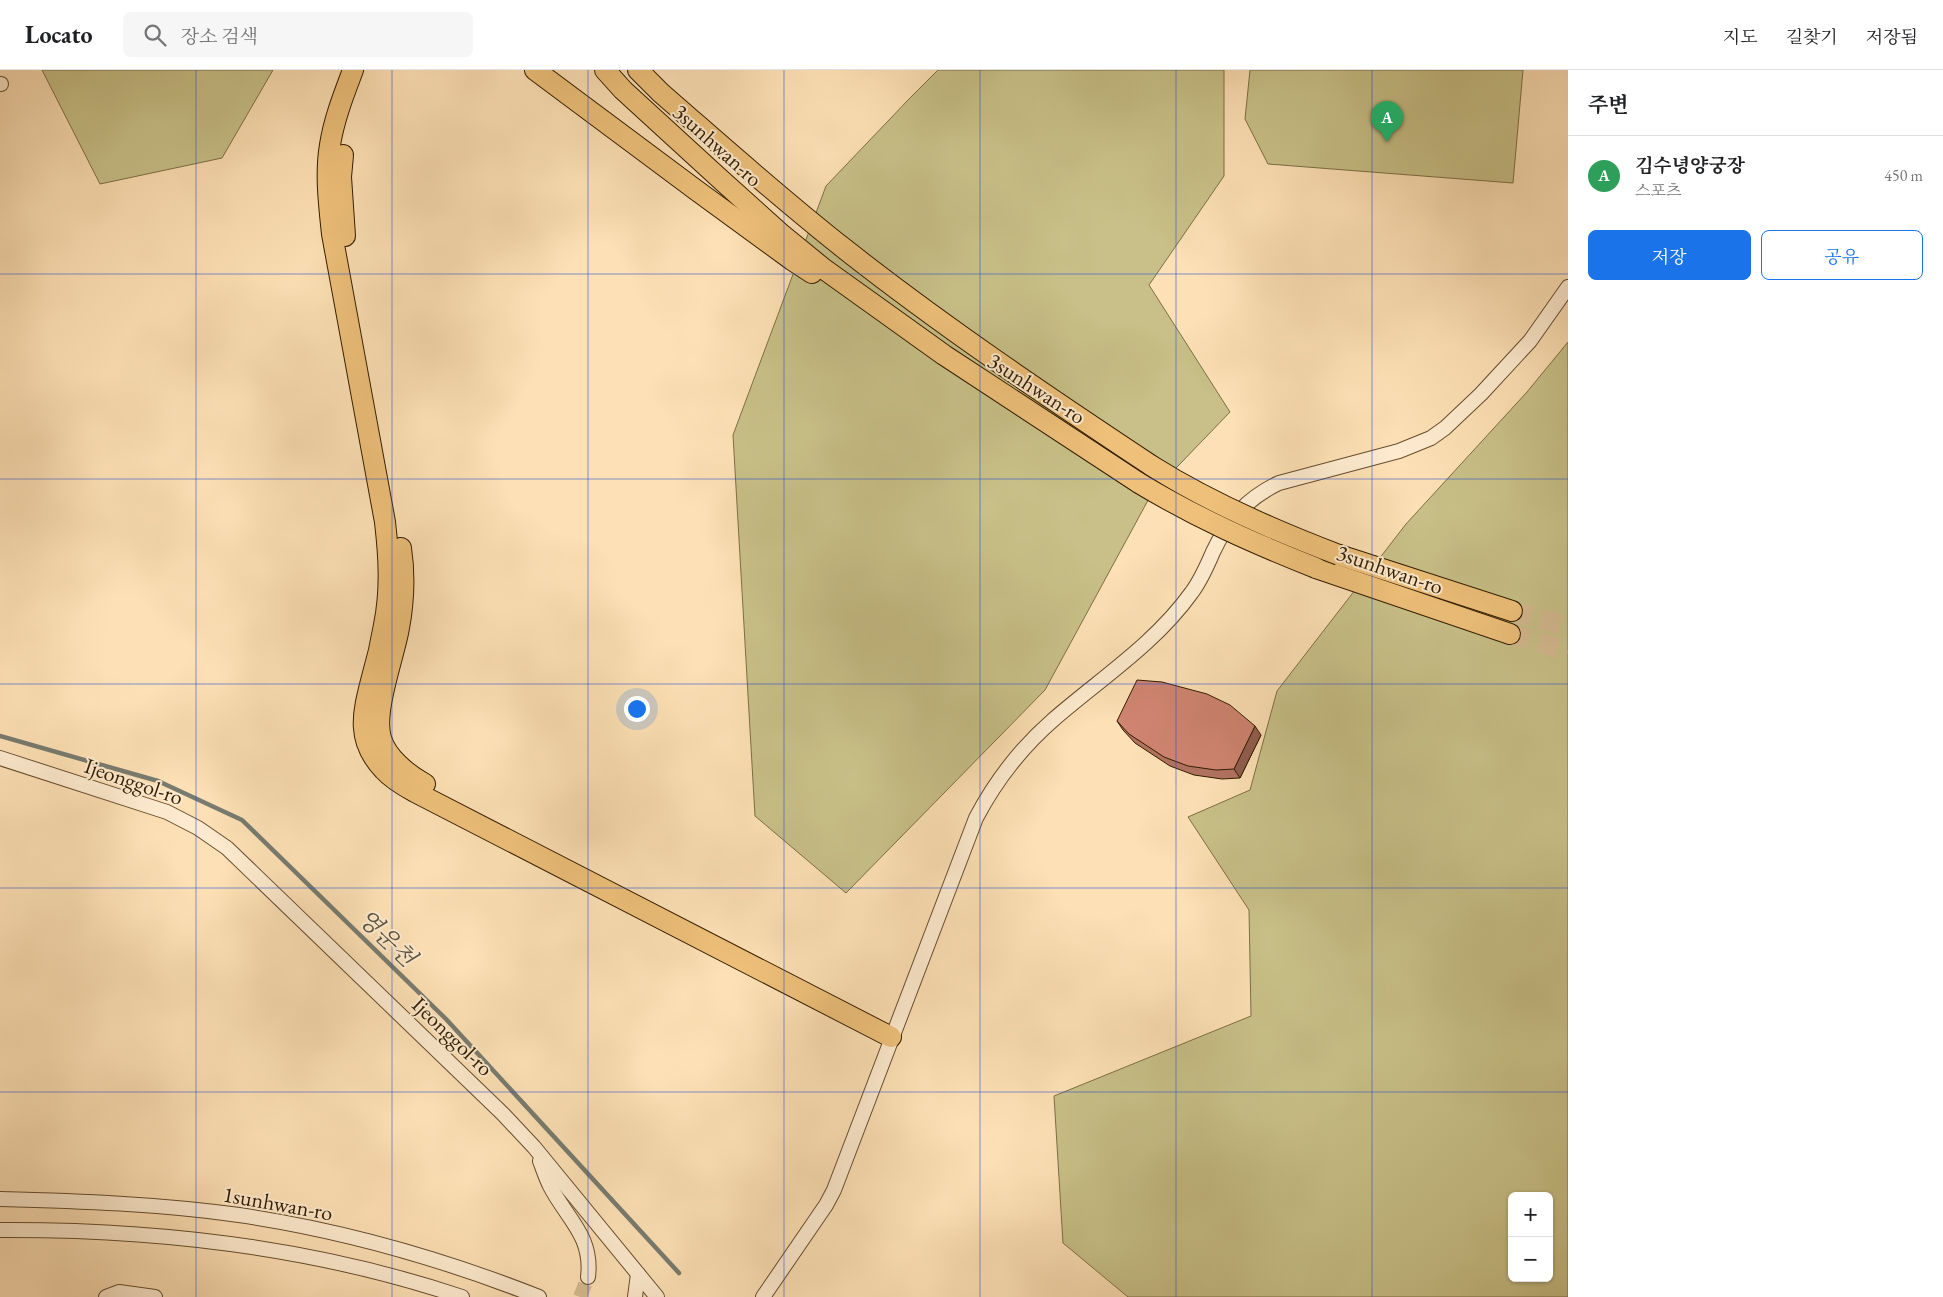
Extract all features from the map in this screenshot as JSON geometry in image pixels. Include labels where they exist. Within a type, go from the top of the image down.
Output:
[{"type":"highway","points":[[353,70],[338,110],[330,146],[327,186],[332,234],[386,522],[390,559],[385,623],[364,709],[365,736],[372,754],[384,770],[415,792],[893,1033]]},
{"type":"highway","points":[[365,70],[353,100],[344,134],[341,177],[345,234],[402,557],[404,589],[399,628],[379,719],[380,738],[390,755],[411,776],[893,1033]]},
{"type":"highway","points":[[535,70],[792,260],[929,344]]},
{"type":"highway","name":"3sunhwan-ro","points":[[605,70],[630,97],[780,233],[824,269],[929,344],[1139,484],[1230,533],[1316,568],[1510,634]]},
{"type":"highway","name":"3sunhwan-ro","points":[[638,70],[661,93],[869,268],[983,352],[1183,486],[1236,513],[1339,554],[1512,611]]},
{"type":"street","points":[[763,1297],[826,1205],[839,1177],[976,818],[992,790],[1022,751],[1047,725],[1122,664],[1160,629],[1180,607],[1202,576],[1226,527],[1241,507],[1264,490],[1279,483],[1399,451],[1431,438],[1445,428],[1481,394],[1530,341],[1568,287]]},
{"type":"street","name":"Ijeonggol-ro","points":[[0,758],[167,812],[198,828],[227,848],[459,1070],[534,1147],[657,1297]]},
{"type":"street","points":[[534,1147],[550,1187],[586,1245],[590,1262],[588,1277]]},
{"type":"street","name":"1sunhwan-ro","points":[[0,1200],[85,1201],[163,1207],[249,1217],[367,1242],[440,1262],[539,1297]]},
{"type":"street","name":"1sunhwan-ro","points":[[0,1230],[71,1229],[151,1234],[238,1245],[300,1254],[422,1284],[462,1297]]},
{"type":"street","points":[[635,1297],[638,1274]]},
{"type":"street","points":[[106,1297],[119,1292],[155,1297]]},
{"type":"shaded area","points":[[42,70],[273,70],[222,158],[100,184]]},
{"type":"shaded area","points":[[938,70],[1224,70],[1224,176],[1149,285],[1230,412],[1152,493],[1045,690],[846,893],[755,816],[733,435],[826,186]]},
{"type":"shaded area","points":[[1250,70],[1523,70],[1513,183],[1268,164],[1245,119]]},
{"type":"shaded area","points":[[1568,342],[1568,1297],[1128,1297],[1063,1243],[1054,1096],[1251,1016],[1249,910],[1188,817],[1250,790],[1277,691],[1406,524],[1527,392]]},
{"type":"building","points":[[1137,680],[1162,682],[1207,694],[1230,705],[1255,726],[1234,769],[1216,770],[1188,766],[1164,757],[1129,734],[1117,721]]},
{"type":"waterway","name":"영운천","points":[[0,736],[158,781],[242,820],[446,1019],[679,1273]]},
{"type":"tunnel","points":[[1512,611],[1568,627]]},
{"type":"tunnel","points":[[1510,634],[1568,651]]},
{"type":"tunnel","points":[[580,1297],[588,1277]]},
{"type":"place","name":"김수녕양궁장","points":[[1387,142]]}]
